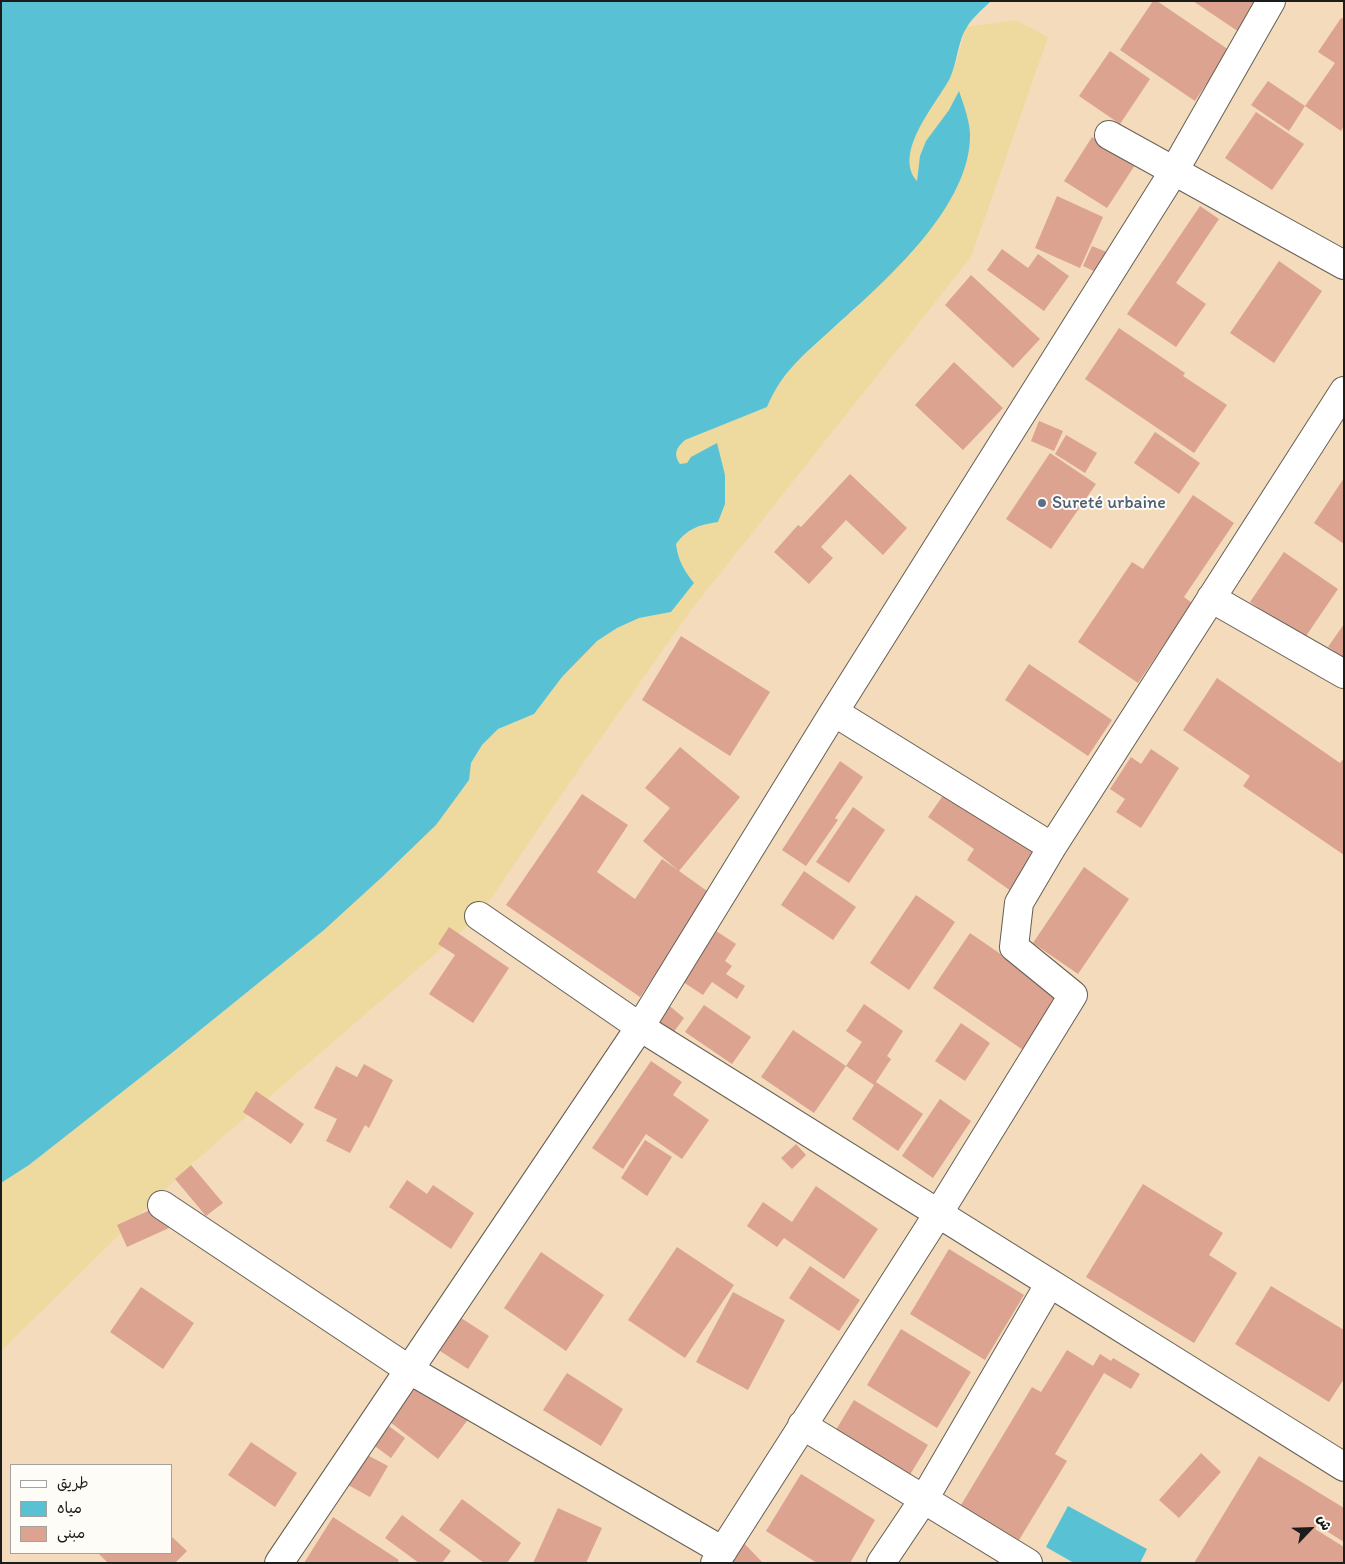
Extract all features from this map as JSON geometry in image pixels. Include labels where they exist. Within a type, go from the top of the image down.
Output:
[{"type":"street","points":[[279,1563],[640,1026],[834,712],[1174,171],[1271,1]]},
{"type":"street","points":[[1109,135],[1344,265]]},
{"type":"street","points":[[162,1205],[408,1369],[719,1557],[802,1424],[938,1214],[1072,995],[1014,947],[1019,903],[1052,847],[1344,391]]},
{"type":"street","points":[[1211,598],[1344,674]]},
{"type":"street","points":[[834,712],[1052,847]]},
{"type":"street","points":[[479,916],[640,1026],[1344,1467]]},
{"type":"street","points":[[881,1563],[924,1499],[1050,1283]]},
{"type":"street","points":[[802,1424],[1022,1561]]},
{"type":"sand","points":[[1016,20],[1048,37],[971,257],[691,610],[579,769],[479,916],[188,1167],[1,1351],[1,1183],[29,1165],[324,930],[436,825],[469,780],[471,763],[482,745],[498,729],[534,714],[562,677],[597,641],[617,628],[639,618],[671,612],[694,583],[682,565],[676,544],[694,528],[718,522],[725,504],[725,475],[687,463],[680,464],[676,456],[677,448],[685,440],[767,407],[774,390],[792,366],[858,306],[955,192],[966,163],[971,138],[959,92],[919,170],[917,181],[909,168],[911,147],[952,72],[966,27]]},
{"type":"water","points":[[1,1],[991,1],[972,20],[964,32],[950,78],[919,128],[913,143],[910,157],[911,170],[917,181],[920,156],[926,141],[949,110],[959,91],[968,121],[970,139],[965,166],[954,193],[938,219],[897,268],[795,364],[780,383],[767,407],[685,440],[679,446],[676,454],[680,464],[687,463],[691,457],[717,443],[725,475],[725,504],[718,522],[694,528],[676,544],[682,565],[694,583],[671,612],[639,618],[617,628],[597,641],[562,677],[534,714],[498,729],[482,745],[471,763],[469,780],[436,825],[324,930],[29,1165],[1,1183]]},
{"type":"water","points":[[1068,1506],[1147,1549],[1140,1563],[1074,1563],[1046,1547]]},
{"type":"building","points":[[1153,1],[1157,1],[1229,50],[1195,101],[1120,50]]},
{"type":"building","points":[[1193,1],[1260,1],[1239,32]]},
{"type":"building","points":[[1341,18],[1344,19],[1344,126],[1341,131],[1305,106],[1335,63],[1318,52]]},
{"type":"building","points":[[1110,51],[1150,79],[1120,124],[1079,96]]},
{"type":"building","points":[[1268,81],[1305,106],[1289,131],[1251,105]]},
{"type":"building","points":[[1256,112],[1304,144],[1272,190],[1225,158]]},
{"type":"building","points":[[1092,137],[1135,165],[1107,208],[1064,181]]},
{"type":"building","points":[[1057,196],[1103,217],[1080,268],[1035,248]]},
{"type":"building","points":[[1200,206],[1219,219],[1176,283],[1206,304],[1176,347],[1127,314]]},
{"type":"building","points":[[1092,246],[1109,253],[1100,274],[1083,266]]},
{"type":"building","points":[[1002,249],[1028,268],[1038,254],[1069,276],[1044,311],[987,270]]},
{"type":"building","points":[[1279,261],[1322,291],[1274,363],[1230,333]]},
{"type":"building","points":[[971,275],[1040,339],[1013,368],[945,305]]},
{"type":"building","points":[[1119,328],[1185,373],[1183,376],[1227,405],[1194,453],[1085,379]]},
{"type":"building","points":[[954,362],[1003,408],[963,450],[915,405]]},
{"type":"building","points":[[1039,421],[1063,431],[1054,451],[1031,441]]},
{"type":"building","points":[[1155,432],[1200,463],[1179,494],[1134,463]]},
{"type":"building","points":[[1066,435],[1097,453],[1085,473],[1055,454]]},
{"type":"building","points":[[1050,453],[1096,484],[1051,549],[1006,519]]},
{"type":"building","points":[[850,474],[907,528],[883,555],[846,520],[821,547],[833,558],[809,584],[774,552],[798,525],[801,527]]},
{"type":"building","points":[[1344,478],[1344,544],[1314,523]]},
{"type":"building","points":[[1193,495],[1234,523],[1184,597],[1192,603],[1138,683],[1078,642],[1132,562],[1143,569]]},
{"type":"building","points":[[1284,552],[1338,589],[1304,639],[1250,602]]},
{"type":"building","points":[[1344,624],[1344,657],[1328,647]]},
{"type":"building","points":[[681,636],[770,692],[730,756],[642,700]]},
{"type":"building","points":[[1029,664],[1112,720],[1088,756],[1005,700]]},
{"type":"building","points":[[1217,678],[1340,763],[1344,758],[1344,855],[1243,786],[1250,776],[1183,730]]},
{"type":"building","points":[[680,747],[740,797],[679,871],[643,841],[670,808],[645,788]]},
{"type":"building","points":[[1151,749],[1179,768],[1141,828],[1116,812],[1125,799],[1110,789],[1131,757],[1141,764]]},
{"type":"building","points":[[840,761],[863,777],[835,818],[838,820],[806,866],[782,850]]},
{"type":"building","points":[[947,790],[1038,852],[1011,891],[967,860],[974,849],[928,817]]},
{"type":"building","points":[[582,794],[628,825],[597,872],[635,899],[662,859],[710,893],[640,997],[506,905]]},
{"type":"building","points":[[853,807],[885,830],[849,883],[816,862]]},
{"type":"building","points":[[1084,867],[1129,899],[1078,974],[1033,943]]},
{"type":"building","points":[[804,871],[856,907],[833,940],[781,905]]},
{"type":"building","points":[[916,895],[955,922],[909,990],[870,963]]},
{"type":"building","points":[[449,927],[509,968],[473,1023],[429,994],[455,955],[438,944]]},
{"type":"building","points":[[710,927],[736,944],[725,961],[732,966],[726,974],[745,986],[737,999],[712,982],[703,995],[677,978]]},
{"type":"building","points":[[970,933],[1060,995],[1023,1050],[933,988]]},
{"type":"building","points":[[666,1003],[684,1018],[673,1033],[654,1018]]},
{"type":"building","points":[[864,1004],[903,1031],[887,1056],[891,1059],[874,1085],[846,1066],[862,1042],[846,1031]]},
{"type":"building","points":[[704,1005],[751,1037],[732,1064],[685,1032]]},
{"type":"building","points":[[961,1023],[990,1043],[965,1081],[935,1061]]},
{"type":"building","points":[[793,1030],[846,1066],[814,1113],[761,1077]]},
{"type":"building","points":[[651,1061],[682,1082],[673,1095],[709,1120],[682,1159],[646,1134],[623,1169],[592,1148]]},
{"type":"building","points":[[364,1064],[393,1080],[369,1128],[365,1125],[350,1153],[326,1141],[337,1119],[314,1108],[336,1066],[357,1077]]},
{"type":"building","points":[[876,1082],[923,1114],[898,1151],[852,1119]]},
{"type":"building","points":[[256,1091],[304,1124],[291,1144],[243,1112]]},
{"type":"building","points":[[940,1099],[971,1121],[933,1178],[902,1156]]},
{"type":"building","points":[[645,1140],[672,1157],[647,1196],[621,1178]]},
{"type":"building","points":[[796,1144],[806,1155],[792,1169],[781,1158]]},
{"type":"building","points":[[191,1165],[223,1203],[206,1216],[175,1179]]},
{"type":"building","points":[[407,1180],[427,1194],[433,1185],[474,1213],[451,1249],[389,1207]]},
{"type":"building","points":[[1143,1184],[1223,1233],[1209,1255],[1237,1273],[1194,1343],[1086,1277]]},
{"type":"building","points":[[816,1186],[878,1229],[844,1279],[784,1238],[777,1247],[747,1226],[763,1202],[792,1222]]},
{"type":"building","points":[[159,1206],[169,1228],[127,1247],[117,1225]]},
{"type":"building","points":[[677,1247],[734,1285],[685,1358],[628,1320]]},
{"type":"building","points":[[949,1249],[1024,1295],[985,1360],[910,1314]]},
{"type":"building","points":[[541,1252],[604,1295],[566,1351],[504,1308]]},
{"type":"building","points":[[810,1266],[860,1300],[839,1331],[789,1298]]},
{"type":"building","points":[[1271,1286],[1344,1330],[1344,1379],[1329,1402],[1235,1344]]},
{"type":"building","points":[[141,1287],[194,1323],[163,1369],[110,1332]]},
{"type":"building","points":[[733,1292],[785,1320],[748,1390],[696,1362]]},
{"type":"building","points":[[461,1318],[489,1336],[468,1369],[440,1351]]},
{"type":"building","points":[[901,1329],[971,1372],[937,1428],[867,1385]]},
{"type":"building","points":[[1067,1350],[1093,1366],[1100,1354],[1111,1361],[1113,1358],[1140,1374],[1131,1389],[1104,1373],[1055,1454],[1067,1461],[1019,1540],[961,1505],[1032,1387],[1041,1392]]},
{"type":"building","points":[[567,1373],[623,1409],[601,1446],[543,1410]]},
{"type":"building","points":[[424,1375],[473,1413],[438,1459],[390,1422]]},
{"type":"building","points":[[854,1400],[928,1445],[908,1478],[834,1433]]},
{"type":"building","points":[[386,1424],[405,1438],[391,1458],[372,1444]]},
{"type":"building","points":[[251,1442],[297,1473],[275,1507],[228,1475]]},
{"type":"building","points":[[356,1449],[388,1466],[370,1497],[339,1480]]},
{"type":"building","points":[[1201,1453],[1221,1472],[1179,1518],[1159,1500]]},
{"type":"building","points":[[1259,1456],[1344,1508],[1344,1542],[1317,1525],[1315,1529],[1344,1547],[1344,1563],[1194,1563]]},
{"type":"building","points":[[801,1474],[875,1520],[850,1563],[817,1563],[766,1531]]},
{"type":"building","points":[[462,1499],[521,1543],[507,1563],[484,1563],[439,1530]]},
{"type":"building","points":[[558,1508],[602,1528],[586,1563],[533,1563]]},
{"type":"building","points":[[402,1515],[451,1551],[442,1563],[419,1563],[385,1538]]},
{"type":"building","points":[[333,1517],[399,1560],[397,1563],[304,1563]]},
{"type":"building","points":[[172,1537],[187,1551],[175,1563],[108,1563],[99,1554],[172,1554]]},
{"type":"building","points":[[738,1537],[763,1563],[711,1563]]},
{"type":"place","name":"Sureté urbaine","points":[[1042,503]]}]
